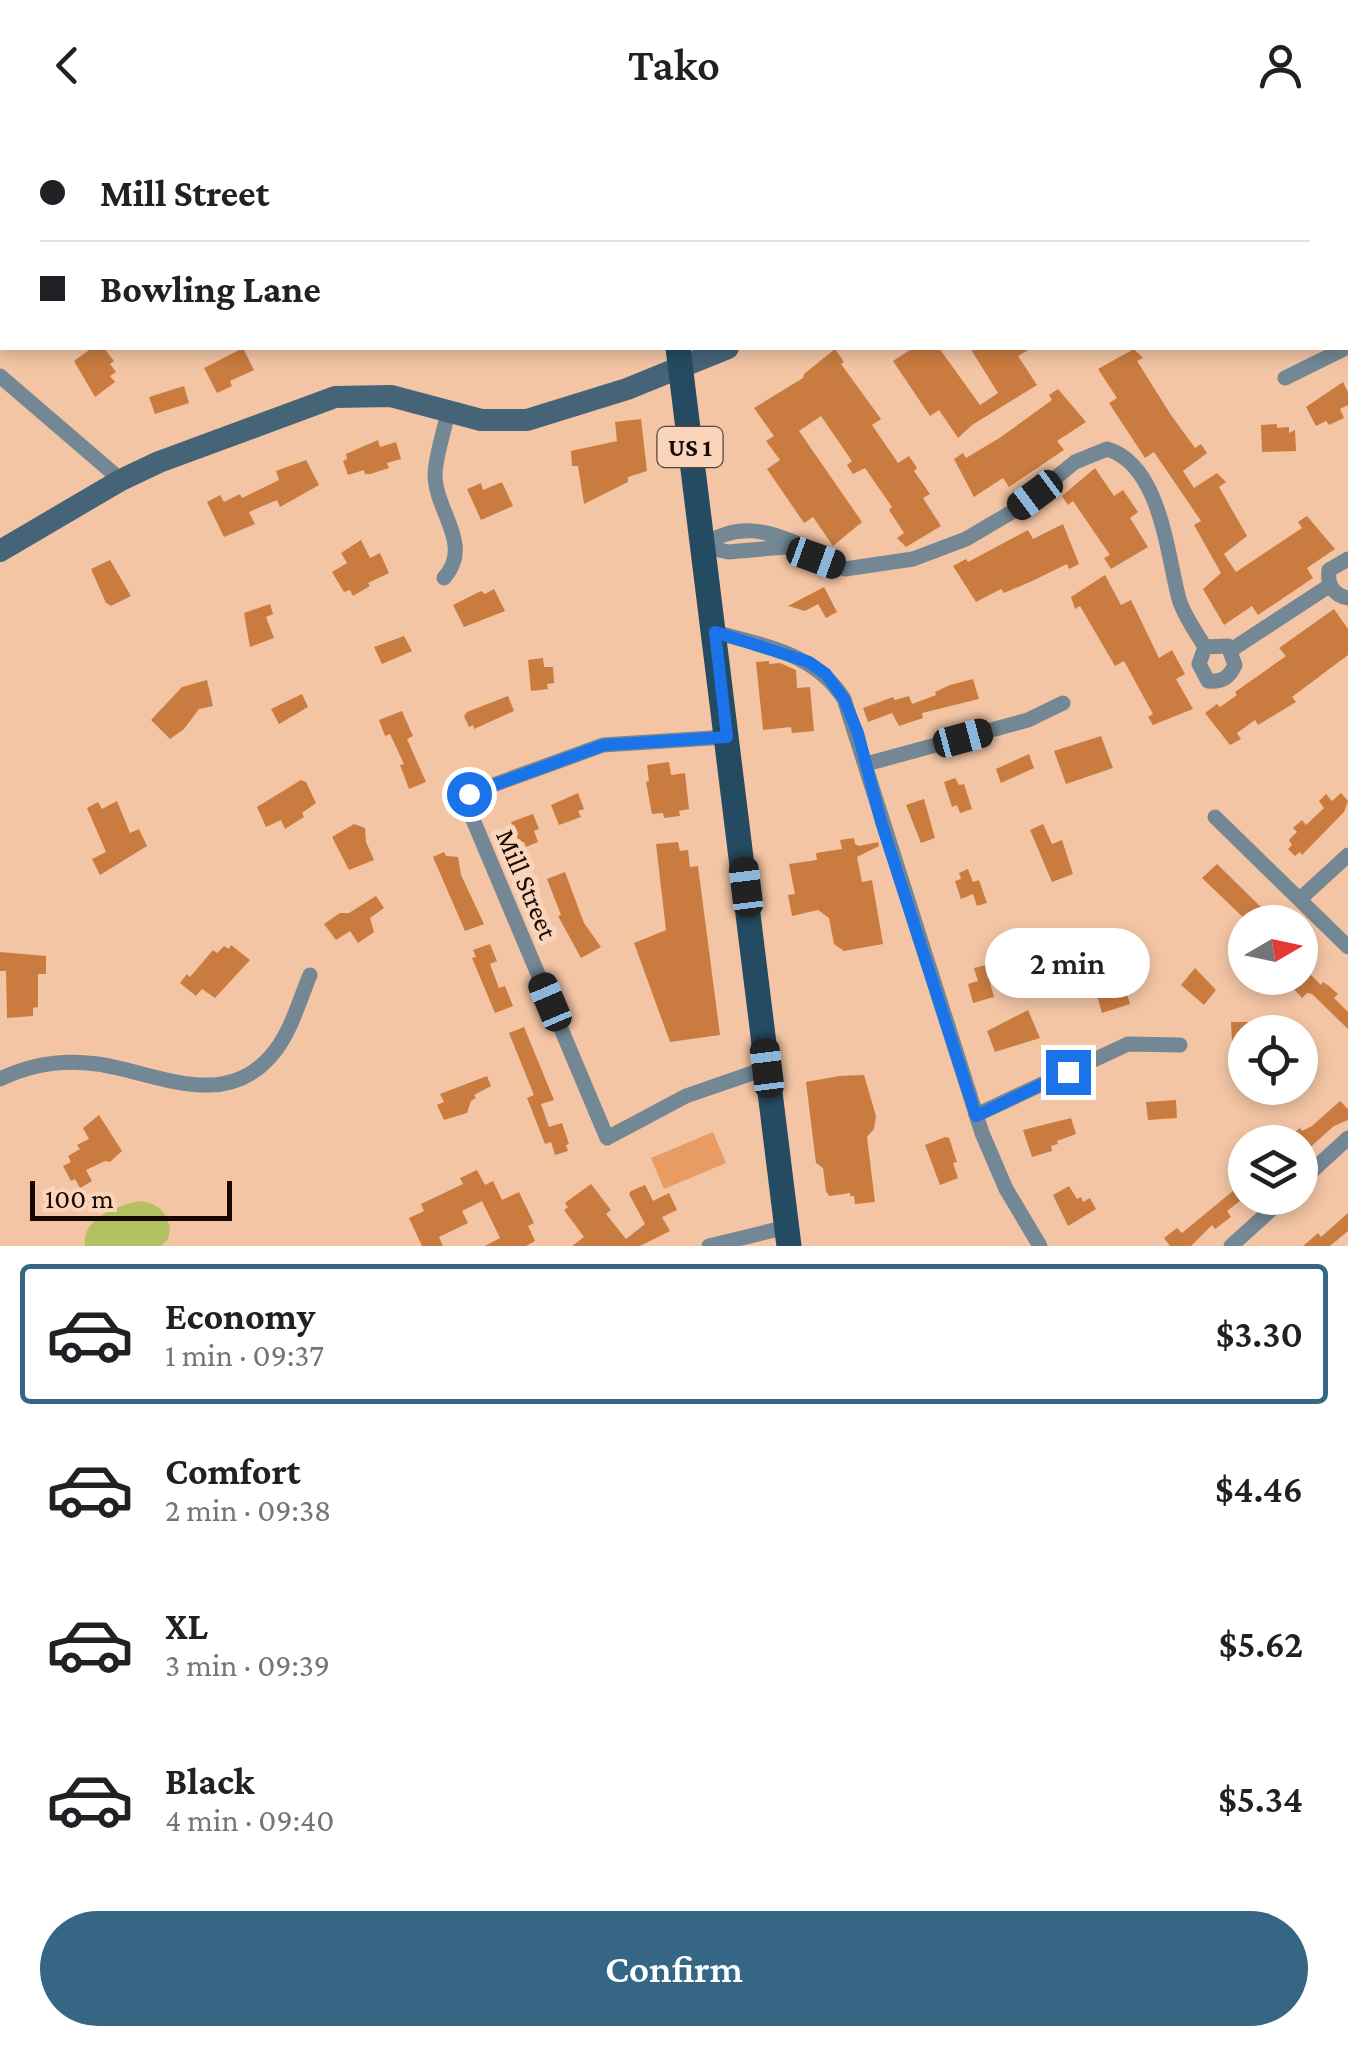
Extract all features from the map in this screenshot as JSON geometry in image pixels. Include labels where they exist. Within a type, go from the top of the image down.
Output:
[{"type":"main road","name":"US 1","points":[[679,357],[788,1241]]},
{"type":"street","points":[[0,551],[121,480],[303,406],[335,397],[390,396],[496,422],[537,418],[627,389],[679,357],[717,350]]},
{"type":"street","points":[[1285,378],[1341,350]]},
{"type":"street","points":[[0,376],[121,480]]},
{"type":"street","points":[[444,578],[455,565],[456,547],[437,495],[435,472],[448,412]]},
{"type":"street","points":[[704,546],[722,535],[766,530],[861,567],[912,559],[966,539],[1017,509],[1075,462],[1108,449],[1130,465],[1150,491],[1163,520],[1183,610],[1205,647]]},
{"type":"street","points":[[1348,559],[1329,570],[1329,586],[1348,598]]},
{"type":"street","points":[[1231,650],[1329,586]]},
{"type":"street","points":[[715,632],[790,654],[826,674],[849,709],[976,1116],[1006,1188],[1040,1246]]},
{"type":"street","points":[[1228,646],[1231,650],[1236,665],[1220,682],[1208,681],[1199,664],[1205,647],[1228,646]]},
{"type":"street","points":[[866,764],[1028,720],[1064,703]]},
{"type":"street","name":"Mill Street","points":[[727,737],[604,745],[463,796],[607,1138],[686,1096],[767,1068]]},
{"type":"street","points":[[1215,817],[1348,947]]},
{"type":"street","points":[[1300,899],[1348,855]]},
{"type":"street","points":[[0,1078],[21,1068],[70,1061],[206,1087],[228,1084],[268,1060],[280,1044],[310,975]]},
{"type":"street","points":[[976,1116],[1128,1044],[1180,1045]]},
{"type":"street","points":[[1318,1166],[1348,1138]]},
{"type":"street","points":[[1231,1246],[1265,1215]]},
{"type":"street","points":[[709,1246],[788,1241]]},
{"type":"shaded area","points":[[713,1132],[726,1163],[664,1189],[651,1158]]},
{"type":"shaded area","points":[[139,1201],[156,1206],[166,1217],[170,1229],[161,1246],[85,1246],[89,1228],[102,1215]]},
{"type":"building","points":[[89,350],[106,350],[114,361],[110,364],[116,372],[110,376],[115,382],[95,397],[74,361]]},
{"type":"building","points":[[244,350],[254,370],[230,381],[232,386],[217,393],[204,368]]},
{"type":"building","points":[[836,350],[844,362],[841,364],[881,419],[872,425],[898,463],[909,456],[917,468],[914,471],[930,494],[923,498],[941,526],[906,547],[897,538],[904,533],[889,510],[892,507],[865,468],[853,474],[847,465],[852,461],[821,416],[799,431],[862,522],[833,546],[813,517],[804,523],[767,469],[780,460],[766,441],[774,436],[754,408]]},
{"type":"building","points":[[910,350],[940,350],[980,405],[998,393],[971,350],[1028,350],[1018,356],[1037,385],[958,438],[939,410],[930,416],[893,361]]},
{"type":"building","points":[[1132,350],[1143,358],[1137,361],[1171,415],[1195,448],[1201,444],[1207,453],[1183,471],[1194,488],[1217,473],[1226,482],[1219,487],[1247,536],[1224,554],[1236,572],[1302,528],[1298,522],[1307,516],[1335,549],[1307,568],[1313,578],[1258,615],[1252,606],[1224,625],[1203,589],[1221,573],[1194,525],[1201,521],[1154,452],[1145,458],[1109,403],[1117,398],[1098,369]]},
{"type":"building","points":[[1343,382],[1348,392],[1348,405],[1340,409],[1344,418],[1316,426],[1306,407]]},
{"type":"building","points":[[184,386],[189,403],[155,414],[149,397]]},
{"type":"building","points":[[1058,389],[1086,422],[1057,441],[1064,450],[1009,487],[1003,478],[974,497],[954,459],[963,453],[966,458],[1001,437],[1052,400],[1049,395]]},
{"type":"building","points":[[641,419],[647,471],[628,477],[628,482],[584,504],[578,466],[572,466],[571,451],[617,441],[615,422]]},
{"type":"building","points":[[1277,424],[1277,428],[1289,427],[1289,433],[1295,430],[1296,451],[1262,452],[1261,425]]},
{"type":"building","points":[[378,440],[380,447],[396,442],[401,459],[370,474],[364,470],[348,475],[343,461],[346,454]]},
{"type":"building","points":[[306,460],[319,485],[280,507],[277,500],[249,512],[255,524],[224,537],[207,502],[220,495],[224,502],[240,494],[242,498],[279,480],[276,471]]},
{"type":"building","points":[[1095,468],[1114,496],[1123,490],[1138,512],[1130,518],[1148,547],[1111,569],[1104,558],[1110,555],[1073,501],[1068,505],[1062,496]]},
{"type":"building","points":[[502,482],[513,506],[481,520],[467,489],[481,483],[483,490]]},
{"type":"building","points":[[1063,524],[1079,564],[1069,569],[1067,564],[976,602],[953,566],[1028,530],[1033,539]]},
{"type":"building","points":[[361,540],[370,558],[380,553],[389,573],[353,596],[350,590],[344,592],[332,572],[347,563],[341,553]]},
{"type":"building","points":[[110,560],[131,596],[111,606],[91,569]]},
{"type":"building","points":[[1105,575],[1121,605],[1131,600],[1159,658],[1172,650],[1185,674],[1176,679],[1193,709],[1153,725],[1148,717],[1153,714],[1124,661],[1115,666],[1080,606],[1075,609],[1071,597]]},
{"type":"building","points":[[824,587],[837,612],[826,618],[818,604],[805,611],[788,606]]},
{"type":"building","points":[[494,589],[505,611],[464,627],[453,605]]},
{"type":"building","points":[[270,604],[273,614],[266,617],[274,638],[250,647],[244,613]]},
{"type":"building","points":[[1334,609],[1348,629],[1348,655],[1292,697],[1296,702],[1258,725],[1255,720],[1237,733],[1241,739],[1230,745],[1205,713],[1217,704],[1220,707],[1286,656],[1279,648]]},
{"type":"building","points":[[404,636],[412,651],[382,664],[374,647]]},
{"type":"building","points":[[543,658],[544,667],[553,667],[554,683],[547,684],[548,689],[531,691],[528,660]]},
{"type":"building","points":[[769,661],[796,670],[797,688],[810,687],[814,731],[792,733],[791,727],[763,730],[756,662]]},
{"type":"building","points":[[973,679],[979,699],[922,713],[923,718],[899,726],[892,713],[868,722],[863,708],[893,697],[895,700],[909,696],[912,704],[950,685]]},
{"type":"building","points":[[207,680],[213,706],[199,709],[184,729],[170,739],[151,720],[182,687]]},
{"type":"building","points":[[302,694],[308,707],[279,724],[271,709]]},
{"type":"building","points":[[508,696],[514,711],[474,729],[473,725],[469,727],[464,716],[467,712]]},
{"type":"building","points":[[402,711],[413,736],[407,739],[426,782],[409,789],[400,765],[404,764],[379,720]]},
{"type":"building","points":[[1101,736],[1113,768],[1066,784],[1054,751]]},
{"type":"building","points":[[1029,754],[1034,768],[1001,783],[996,769]]},
{"type":"building","points":[[669,762],[671,775],[685,773],[689,809],[679,811],[680,816],[664,818],[663,813],[652,814],[647,765]]},
{"type":"building","points":[[955,778],[959,785],[964,784],[972,809],[960,813],[957,805],[952,807],[944,782]]},
{"type":"building","points":[[301,780],[306,782],[316,803],[302,813],[304,817],[285,829],[281,820],[266,827],[257,807]]},
{"type":"building","points":[[578,793],[584,809],[578,811],[581,817],[559,825],[551,805]]},
{"type":"building","points":[[1341,793],[1348,801],[1344,812],[1302,855],[1300,852],[1295,856],[1288,849],[1292,845],[1289,840],[1297,832],[1293,828],[1302,820],[1306,825],[1324,808],[1319,801],[1326,794],[1332,801]]},
{"type":"building","points":[[924,799],[935,838],[921,843],[906,805]]},
{"type":"building","points":[[117,801],[130,833],[139,829],[147,846],[100,875],[92,859],[106,852],[87,808],[98,802],[102,809]]},
{"type":"building","points":[[533,814],[539,829],[534,831],[538,842],[526,847],[519,842],[511,822]]},
{"type":"building","points":[[354,824],[365,828],[374,860],[349,870],[332,837]]},
{"type":"building","points":[[1043,824],[1052,844],[1062,840],[1073,874],[1052,882],[1030,830]]},
{"type":"building","points":[[854,838],[859,846],[878,842],[879,846],[857,857],[862,882],[872,880],[883,944],[844,951],[834,944],[829,918],[818,910],[792,916],[788,895],[795,894],[789,864],[817,860],[816,853],[842,849],[840,840]]},
{"type":"building","points":[[678,842],[680,851],[688,850],[690,867],[698,866],[720,1035],[670,1042],[634,943],[666,930],[656,844]]},
{"type":"building","points":[[444,852],[446,856],[458,857],[461,875],[484,924],[465,931],[433,857]]},
{"type":"building","points":[[1217,864],[1259,905],[1230,905],[1202,878]]},
{"type":"building","points":[[968,869],[973,882],[979,880],[987,903],[977,906],[973,894],[961,899],[955,881],[961,879],[959,873]]},
{"type":"building","points":[[565,872],[584,923],[601,947],[581,958],[558,916],[561,915],[547,879]]},
{"type":"building","points":[[376,896],[384,908],[370,918],[374,932],[358,943],[350,931],[336,940],[324,924]]},
{"type":"building","points":[[490,944],[497,961],[490,964],[499,988],[505,986],[513,1006],[495,1013],[472,958],[476,957],[473,950]]},
{"type":"building","points":[[231,945],[250,960],[215,998],[202,989],[196,996],[180,983],[213,950],[217,953]]},
{"type":"building","points":[[0,952],[46,956],[46,974],[38,974],[38,1007],[33,1008],[33,1016],[7,1018],[6,971],[0,971]]},
{"type":"building","points":[[990,964],[994,997],[973,1003],[968,984],[978,981],[974,968]]},
{"type":"building","points":[[1195,968],[1216,990],[1204,1005],[1181,985]]},
{"type":"building","points":[[1318,982],[1338,994],[1334,998],[1348,1012],[1348,1029],[1313,995],[1318,995]]},
{"type":"building","points":[[1125,987],[1130,1004],[1102,1013],[1097,996]]},
{"type":"building","points":[[1028,1010],[1040,1038],[995,1052],[987,1031]]},
{"type":"building","points":[[524,1027],[554,1100],[541,1104],[549,1127],[562,1123],[569,1144],[568,1151],[555,1155],[551,1142],[545,1144],[527,1098],[534,1095],[509,1033]]},
{"type":"building","points":[[864,1075],[876,1116],[874,1129],[867,1137],[875,1202],[855,1204],[850,1193],[829,1196],[826,1191],[823,1168],[816,1163],[806,1082]]},
{"type":"building","points":[[487,1076],[491,1086],[474,1095],[467,1113],[444,1120],[437,1105],[444,1102],[440,1094]]},
{"type":"building","points":[[1176,1100],[1177,1118],[1148,1120],[1146,1102]]},
{"type":"building","points":[[1340,1101],[1348,1109],[1348,1120],[1318,1140],[1318,1125],[1313,1125]]},
{"type":"building","points":[[99,1115],[122,1151],[110,1162],[86,1170],[92,1181],[80,1188],[63,1166],[71,1162],[68,1156],[80,1149],[77,1145],[89,1139],[83,1128]]},
{"type":"building","points":[[1071,1118],[1076,1134],[1057,1141],[1051,1146],[1052,1151],[1032,1157],[1023,1130]]},
{"type":"building","points":[[949,1138],[957,1162],[953,1163],[958,1178],[940,1185],[925,1145]]},
{"type":"building","points":[[477,1170],[485,1185],[493,1181],[502,1200],[519,1192],[534,1223],[528,1226],[535,1241],[526,1246],[485,1246],[500,1238],[482,1201],[462,1211],[468,1223],[439,1237],[443,1246],[422,1246],[409,1218],[424,1211],[421,1204],[463,1184],[460,1178]]},
{"type":"building","points":[[591,1184],[611,1210],[606,1214],[626,1239],[645,1224],[629,1194],[631,1191],[645,1185],[653,1201],[669,1193],[677,1210],[662,1217],[670,1231],[640,1246],[572,1246],[584,1237],[564,1210],[568,1207],[565,1203]]},
{"type":"building","points":[[1069,1186],[1077,1199],[1081,1197],[1083,1202],[1090,1198],[1096,1209],[1068,1226],[1053,1195]]},
{"type":"building","points":[[1228,1195],[1227,1211],[1231,1217],[1215,1229],[1212,1225],[1191,1246],[1170,1246],[1164,1238],[1177,1228],[1182,1233]]},
{"type":"building","points":[[1348,1213],[1348,1231],[1330,1246],[1303,1246],[1318,1233],[1321,1237]]},
{"type":"route","points":[[469,794],[604,745],[727,737],[715,632],[799,657],[833,682],[854,721],[881,822],[976,1116],[1068,1072]]}]
